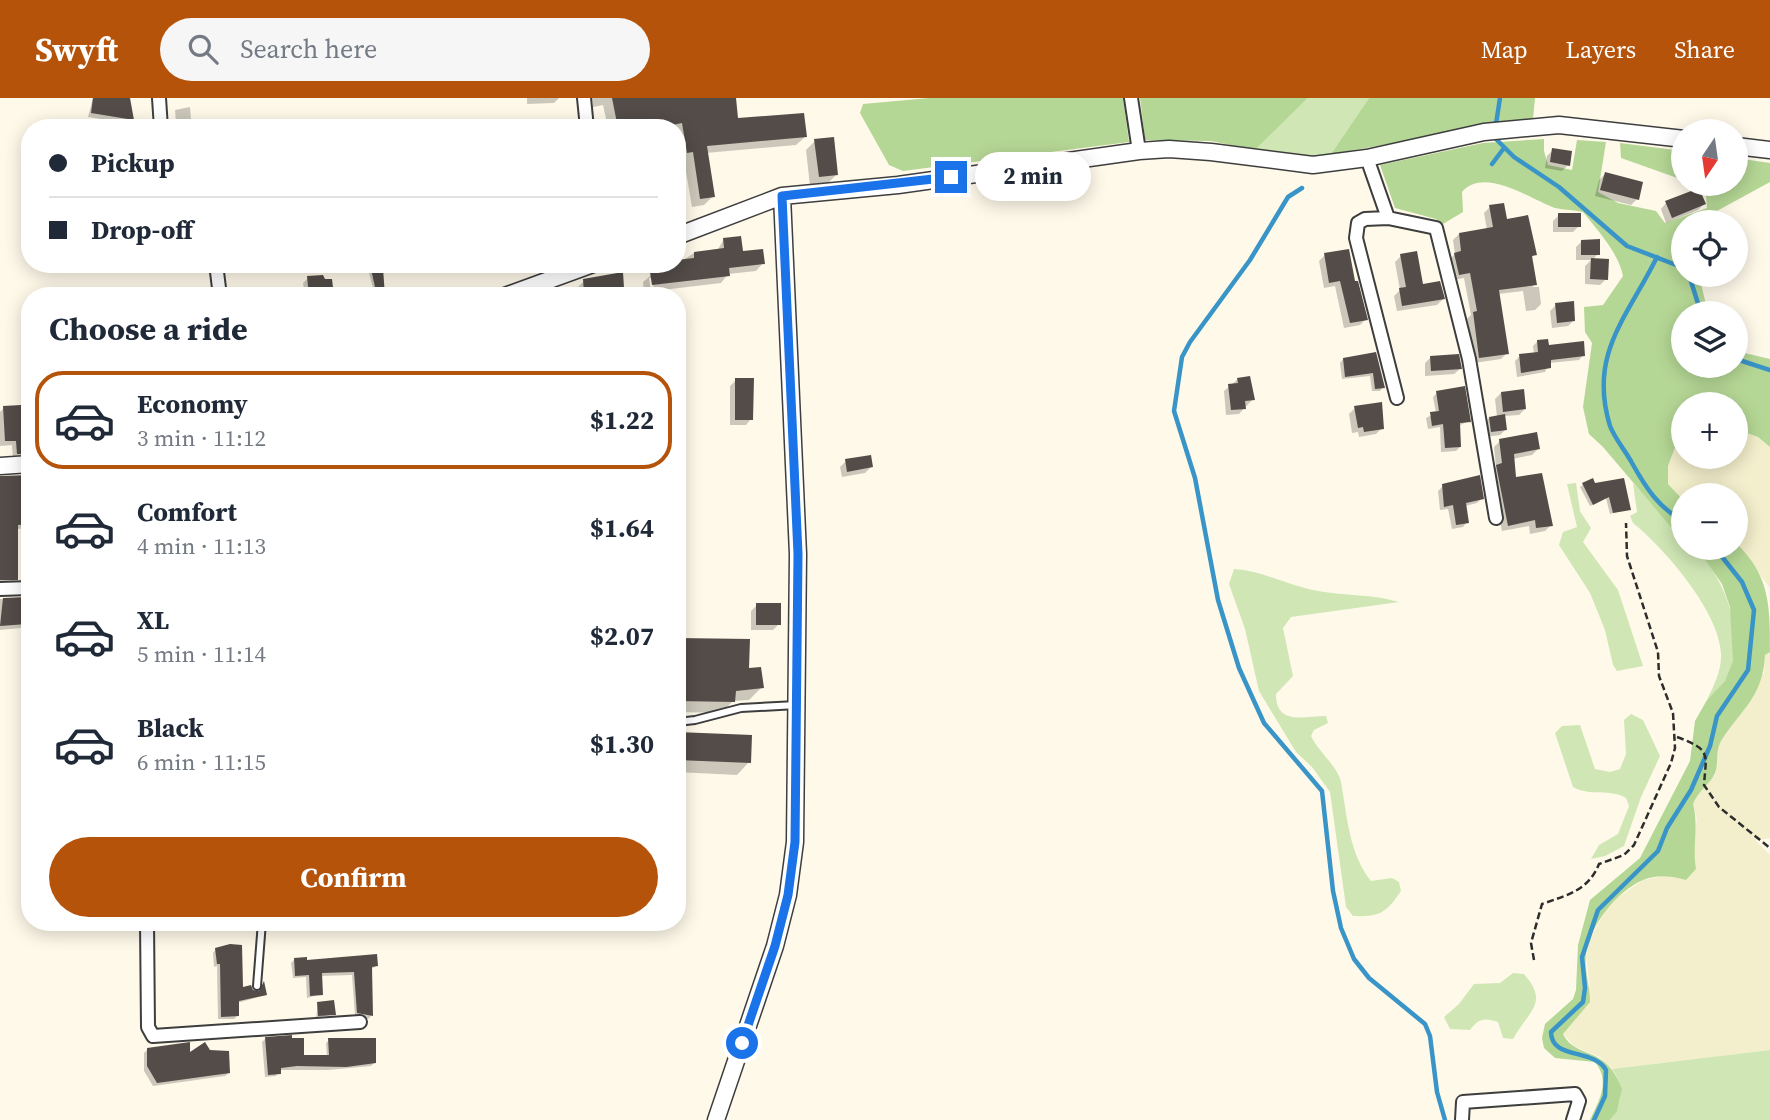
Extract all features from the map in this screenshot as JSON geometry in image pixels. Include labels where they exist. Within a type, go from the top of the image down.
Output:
[{"type":"street","points":[[159,98],[160,119]]},
{"type":"street","points":[[584,98],[586,119]]},
{"type":"street","points":[[1131,98],[1139,151]]},
{"type":"street","points":[[686,233],[782,196],[898,185],[1139,151],[1169,149],[1211,152],[1312,165],[1367,158],[1484,132],[1520,129],[1586,126],[1671,137]]},
{"type":"street","points":[[1748,147],[1770,150]]},
{"type":"street","points":[[1367,158],[1388,218]]},
{"type":"street","points":[[716,1120],[775,946],[788,895],[795,842],[799,705],[798,554],[782,196]]},
{"type":"street","points":[[1397,398],[1356,238],[1359,223],[1365,219],[1388,218],[1436,228],[1469,359],[1496,518]]},
{"type":"street","points":[[530,287],[568,273]]},
{"type":"street","points":[[0,466],[21,465]]},
{"type":"street","points":[[0,589],[21,588]]},
{"type":"street","points":[[147,931],[148,1027],[153,1036],[360,1022]]},
{"type":"street","points":[[1462,1120],[1463,1102],[1575,1094],[1579,1101],[1573,1120]]},
{"type":"lane","points":[[686,720],[741,708],[799,705]]},
{"type":"lane","points":[[257,986],[261,931]]},
{"type":"path","points":[[1534,960],[1531,943],[1542,904],[1581,890],[1594,875],[1599,864],[1630,850],[1666,778],[1675,737],[1673,713],[1657,667],[1658,652],[1627,556],[1626,523]]},
{"type":"path","points":[[1675,737],[1706,754],[1708,760],[1704,785],[1718,807],[1770,848]]},
{"type":"shaded area","points":[[1748,433],[1758,437],[1770,447],[1770,588],[1748,559],[1748,483],[1671,483],[1671,487],[1668,484],[1671,458],[1671,469],[1748,469]]},
{"type":"shaded area","points":[[1770,652],[1770,838],[1755,840],[1770,855],[1770,1050],[1612,1069],[1600,1057],[1574,1046],[1563,1033],[1590,986],[1586,955],[1589,941],[1609,904],[1643,880],[1668,875],[1686,880],[1696,869],[1692,849],[1697,819],[1693,804],[1698,791],[1715,775],[1718,745],[1764,673],[1765,655]]},
{"type":"green space","points":[[929,98],[1123,98],[1129,142],[903,171],[889,165],[860,113],[863,104]]},
{"type":"green space","points":[[1140,98],[1308,98],[1255,150],[1211,141],[1145,140]]},
{"type":"green space","points":[[1308,98],[1369,98],[1331,154],[1306,157],[1255,150]]},
{"type":"green space","points":[[1369,98],[1535,98],[1533,119],[1331,154]]},
{"type":"green space","points":[[1544,139],[1548,165],[1572,170],[1577,140],[1606,142],[1598,192],[1618,203],[1656,211],[1665,223],[1671,221],[1671,287],[1702,287],[1705,301],[1671,301],[1671,378],[1748,378],[1748,354],[1770,359],[1770,447],[1758,437],[1748,433],[1748,392],[1671,392],[1671,458],[1668,484],[1671,487],[1671,527],[1589,434],[1583,407],[1592,343],[1585,332],[1584,307],[1603,305],[1623,276],[1612,250],[1583,212],[1555,208],[1508,187],[1483,182],[1471,185],[1462,192],[1463,212],[1443,224],[1436,219],[1395,208],[1380,165],[1483,143]]},
{"type":"green space","points":[[1620,143],[1671,149],[1671,176],[1621,158]]},
{"type":"green space","points":[[1748,160],[1770,163],[1770,182],[1748,194]]},
{"type":"green space","points":[[1706,196],[1744,196],[1719,210],[1701,210],[1707,208]]},
{"type":"green space","points":[[1576,483],[1580,511],[1591,528],[1583,542],[1618,590],[1643,666],[1617,671],[1590,593],[1559,545],[1563,532],[1577,527],[1567,484]]},
{"type":"green space","points":[[1633,483],[1671,524],[1671,560],[1706,560],[1731,610],[1735,646],[1733,663],[1724,683],[1707,700],[1720,665],[1718,636],[1711,618],[1688,582],[1660,548],[1633,523],[1630,516],[1637,512]]},
{"type":"green space","points":[[1748,556],[1756,567],[1766,592],[1770,652],[1765,655],[1756,692],[1719,745],[1715,773],[1693,804],[1696,869],[1686,880],[1659,876],[1633,885],[1606,910],[1593,932],[1586,954],[1590,1002],[1563,1034],[1575,1047],[1608,1065],[1622,1089],[1617,1111],[1610,1120],[1590,1120],[1602,1091],[1600,1069],[1595,1062],[1555,1058],[1544,1048],[1542,1038],[1545,1024],[1573,999],[1576,990],[1578,945],[1590,900],[1640,858],[1690,761],[1695,721],[1707,700],[1725,681],[1733,661],[1730,607],[1722,584],[1705,560],[1748,560]]},
{"type":"green space","points":[[1234,569],[1318,591],[1399,602],[1291,617],[1283,628],[1293,676],[1276,694],[1277,704],[1286,715],[1326,716],[1328,723],[1314,730],[1311,736],[1339,776],[1350,834],[1358,859],[1371,881],[1392,878],[1399,882],[1401,891],[1381,912],[1370,916],[1353,916],[1346,907],[1330,792],[1312,767],[1296,752],[1259,691],[1245,629],[1229,584]]},
{"type":"green space","points":[[1631,714],[1643,720],[1660,756],[1641,797],[1624,846],[1605,856],[1591,859],[1599,845],[1618,834],[1629,806],[1626,798],[1620,795],[1586,792],[1573,787],[1555,733],[1562,726],[1580,725],[1595,769],[1610,772],[1620,769],[1626,754],[1624,720]]},
{"type":"green space","points":[[1513,973],[1524,974],[1532,984],[1536,1000],[1513,1039],[1503,1038],[1498,1022],[1489,1020],[1479,1021],[1470,1030],[1450,1029],[1444,1017],[1459,1004],[1474,984],[1500,983]]},
{"type":"green space","points":[[1770,1050],[1770,1120],[1610,1120],[1620,1095],[1619,1082],[1612,1069]]},
{"type":"building","points":[[93,98],[130,98],[134,119],[128,119],[91,113]]},
{"type":"building","points":[[612,98],[736,98],[738,118],[804,113],[807,137],[707,146],[715,197],[700,199],[693,152],[687,153],[686,119],[616,119]]},
{"type":"building","points":[[834,137],[838,175],[819,177],[814,139]]},
{"type":"building","points":[[1552,148],[1572,151],[1570,166],[1550,162]]},
{"type":"building","points":[[1605,172],[1643,182],[1639,200],[1600,190]]},
{"type":"building","points":[[1678,196],[1702,196],[1706,204],[1691,210],[1671,210],[1671,216],[1665,201]]},
{"type":"building","points":[[1504,203],[1507,219],[1528,215],[1537,255],[1532,256],[1537,285],[1499,290],[1509,354],[1479,358],[1473,312],[1477,311],[1470,273],[1459,275],[1454,253],[1461,251],[1459,233],[1493,227],[1489,205]]},
{"type":"building","points":[[1558,213],[1581,213],[1581,227],[1558,227]]},
{"type":"building","points":[[741,236],[743,251],[763,249],[765,264],[729,268],[730,276],[652,285],[650,273],[686,273],[686,259],[694,258],[694,252],[724,248],[723,238]]},
{"type":"building","points":[[1600,239],[1600,255],[1581,255],[1581,240]]},
{"type":"building","points":[[1349,249],[1355,281],[1358,281],[1368,320],[1350,323],[1340,281],[1329,283],[1324,253]]},
{"type":"building","points":[[1417,251],[1423,284],[1440,281],[1445,299],[1402,306],[1399,288],[1406,287],[1400,254]]},
{"type":"building","points":[[1591,258],[1609,259],[1608,280],[1590,279]]},
{"type":"building","points":[[372,273],[383,273],[384,287],[375,287]]},
{"type":"building","points":[[623,273],[624,287],[584,287],[583,279]]},
{"type":"building","points":[[323,275],[325,279],[332,279],[333,287],[308,287],[307,276]]},
{"type":"building","points":[[1574,301],[1575,321],[1557,323],[1555,303]]},
{"type":"building","points":[[1548,339],[1549,345],[1584,341],[1585,356],[1551,360],[1551,368],[1521,373],[1519,354],[1538,352],[1537,340]]},
{"type":"building","points":[[1376,352],[1385,388],[1375,389],[1373,373],[1345,377],[1343,358]]},
{"type":"building","points":[[1459,354],[1462,369],[1431,371],[1430,356]]},
{"type":"building","points":[[1250,376],[1255,400],[1245,401],[1246,409],[1231,410],[1228,384],[1238,383],[1237,378]]},
{"type":"building","points":[[735,378],[754,378],[753,420],[735,420]]},
{"type":"building","points":[[1465,386],[1471,422],[1460,423],[1461,447],[1445,448],[1443,424],[1432,426],[1430,412],[1439,411],[1436,391]]},
{"type":"building","points":[[1524,389],[1526,409],[1503,412],[1501,392]]},
{"type":"building","points":[[1382,402],[1384,429],[1364,432],[1363,427],[1358,428],[1354,406]]},
{"type":"building","points":[[21,405],[21,454],[17,454],[16,441],[5,441],[3,406]]},
{"type":"building","points":[[1505,414],[1507,430],[1491,432],[1489,417]]},
{"type":"building","points":[[1537,432],[1540,449],[1514,454],[1516,477],[1542,473],[1553,526],[1536,528],[1535,520],[1508,526],[1496,465],[1502,463],[1499,439]]},
{"type":"building","points":[[871,455],[873,467],[847,472],[845,459]]},
{"type":"building","points":[[21,475],[18,580],[0,580],[0,476]]},
{"type":"building","points":[[1480,475],[1484,499],[1466,503],[1469,523],[1456,525],[1453,505],[1444,507],[1442,484]]},
{"type":"building","points":[[1593,478],[1595,483],[1624,478],[1631,510],[1613,513],[1609,497],[1593,505],[1582,483]]},
{"type":"building","points":[[21,597],[21,624],[0,626],[3,598]]},
{"type":"building","points":[[756,603],[781,603],[781,625],[756,625]]},
{"type":"building","points":[[686,638],[750,639],[749,668],[761,667],[764,688],[736,691],[735,702],[686,701]]},
{"type":"building","points":[[686,732],[752,735],[751,763],[686,760]]},
{"type":"building","points":[[230,944],[242,945],[243,987],[251,985],[253,990],[259,991],[264,981],[267,995],[239,1001],[239,1016],[221,1017],[220,964],[217,964],[215,948]]},
{"type":"building","points":[[377,954],[378,966],[372,967],[373,1016],[357,1013],[354,972],[322,973],[323,995],[310,996],[309,975],[295,976],[294,958],[307,957],[307,960]]},
{"type":"building","points":[[334,1000],[336,1015],[318,1016],[317,1002]]},
{"type":"building","points":[[292,1035],[292,1038],[304,1038],[304,1055],[329,1055],[328,1038],[376,1038],[376,1063],[346,1067],[297,1066],[281,1068],[281,1074],[268,1075],[265,1037]]},
{"type":"building","points":[[190,1042],[190,1052],[205,1042],[210,1050],[229,1051],[230,1073],[157,1083],[147,1066],[147,1048]]},
{"type":"waterway","points":[[1500,98],[1494,137],[1514,157],[1559,187],[1627,246],[1671,263]]},
{"type":"waterway","points":[[1492,164],[1504,148]]},
{"type":"waterway","points":[[1302,188],[1288,197],[1250,260],[1190,342],[1182,357],[1174,411],[1195,478],[1218,600],[1239,668],[1264,723],[1322,791],[1333,891],[1341,928],[1354,959],[1369,978],[1425,1024],[1430,1036],[1437,1092],[1445,1120]]},
{"type":"waterway","points":[[1657,257],[1614,337],[1607,357],[1604,401],[1612,431],[1642,481],[1671,513]]},
{"type":"waterway","points":[[1693,287],[1697,301]]},
{"type":"waterway","points":[[1748,363],[1770,370]]},
{"type":"waterway","points":[[1594,1120],[1605,1096],[1606,1070],[1592,1059],[1558,1047],[1551,1032],[1583,1002],[1585,988],[1582,957],[1598,910],[1658,851],[1667,828],[1691,790],[1710,746],[1717,716],[1748,670],[1754,610],[1742,582],[1725,560]]},
{"type":"route","points":[[742,1043],[775,946],[788,895],[795,842],[799,705],[798,554],[782,196],[951,177]]}]
